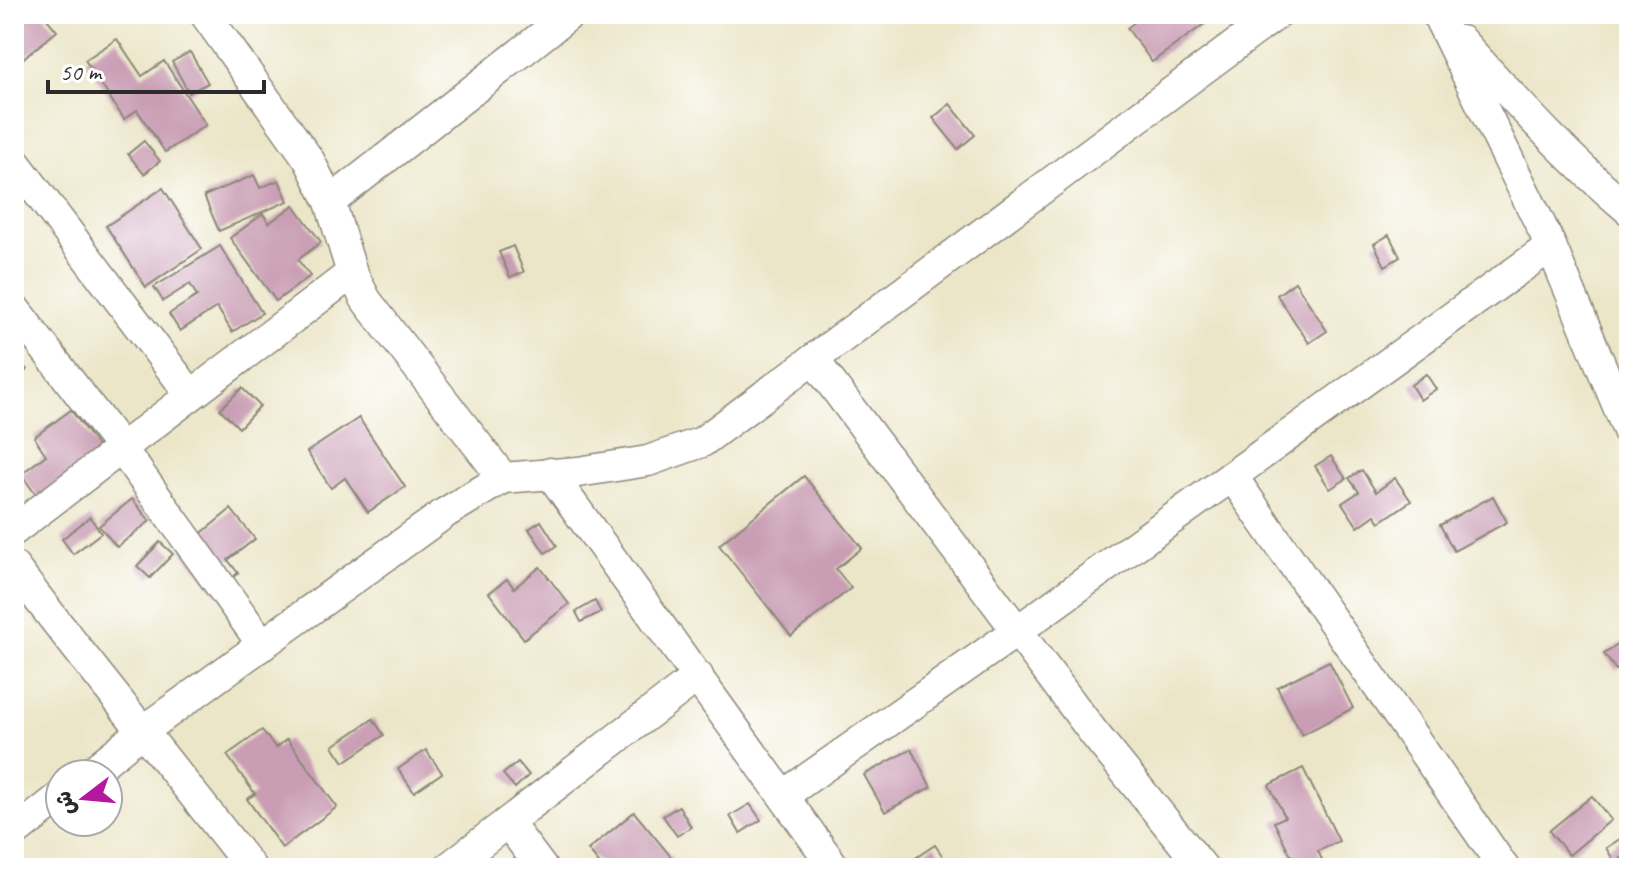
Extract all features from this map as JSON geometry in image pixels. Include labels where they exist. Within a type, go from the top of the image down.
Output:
[{"type":"street","points":[[205,14],[309,160],[330,202],[352,273],[366,300],[503,478]]},
{"type":"street","points":[[330,202],[570,14]]},
{"type":"street","points":[[109,758],[445,513],[503,478],[578,472],[648,461],[702,442],[1277,14]]},
{"type":"street","points":[[1439,16],[1547,134],[1597,184],[1629,210]]},
{"type":"street","points":[[1439,16],[1551,246],[1629,433]]},
{"type":"street","points":[[14,161],[191,395]]},
{"type":"street","points":[[784,795],[1551,246]]},
{"type":"street","points":[[14,530],[352,273]]},
{"type":"street","points":[[14,308],[121,448],[263,645]]},
{"type":"street","points":[[814,360],[1093,732],[1203,868]]},
{"type":"street","points":[[550,473],[784,795],[814,854],[835,868]]},
{"type":"street","points":[[1232,476],[1504,868]]},
{"type":"street","points":[[14,567],[88,665],[144,730],[251,868]]},
{"type":"street","points":[[448,868],[698,676]]},
{"type":"street","points":[[14,833],[44,810]]},
{"type":"street","points":[[508,823],[542,868]]},
{"type":"building","points":[[14,14],[43,14],[57,31],[14,66]]},
{"type":"building","points":[[1146,14],[1218,14],[1152,62],[1127,28]]},
{"type":"building","points":[[117,39],[142,76],[164,61],[206,125],[165,152],[137,110],[124,119],[85,60]]},
{"type":"building","points":[[190,52],[208,83],[189,93],[172,62]]},
{"type":"building","points":[[950,104],[975,135],[958,149],[933,118]]},
{"type":"building","points":[[144,141],[160,161],[144,174],[128,154]]},
{"type":"building","points":[[254,175],[260,188],[279,180],[288,201],[219,231],[204,196]]},
{"type":"building","points":[[163,188],[202,249],[146,287],[106,226]]},
{"type":"building","points":[[294,205],[321,242],[298,260],[310,276],[276,301],[230,238],[263,214],[269,223]]},
{"type":"building","points":[[1389,235],[1400,257],[1385,266],[1374,244]]},
{"type":"building","points":[[220,246],[262,313],[232,332],[217,307],[180,331],[169,314],[197,296],[190,284],[163,301],[154,287]]},
{"type":"building","points":[[513,246],[524,272],[510,277],[499,252]]},
{"type":"building","points":[[1295,282],[1327,331],[1309,343],[1277,295]]},
{"type":"building","points":[[14,330],[27,345],[15,356],[27,370],[14,381]]},
{"type":"building","points":[[1426,374],[1436,389],[1420,400],[1411,385]]},
{"type":"building","points":[[242,388],[260,406],[239,428],[220,409]]},
{"type":"building","points":[[71,410],[102,453],[39,499],[21,474],[46,455],[34,437]]},
{"type":"building","points":[[359,418],[405,487],[368,512],[345,478],[331,488],[307,452]]},
{"type":"building","points":[[1331,456],[1346,479],[1330,489],[1315,466]]},
{"type":"building","points":[[1362,470],[1376,492],[1395,478],[1411,501],[1380,522],[1375,515],[1358,527],[1342,503],[1359,492],[1349,478]]},
{"type":"building","points":[[804,476],[862,548],[836,569],[851,588],[791,636],[719,545]]},
{"type":"building","points":[[1493,496],[1507,522],[1454,551],[1440,525]]},
{"type":"building","points":[[132,499],[150,521],[117,547],[99,526]]},
{"type":"building","points":[[231,509],[255,539],[228,560],[238,573],[215,592],[181,550]]},
{"type":"building","points":[[90,517],[101,533],[73,554],[62,539]]},
{"type":"building","points":[[541,521],[557,546],[545,553],[529,529]]},
{"type":"building","points":[[160,542],[173,554],[150,578],[137,566]]},
{"type":"building","points":[[540,567],[569,604],[524,639],[489,593],[507,579],[514,588]]},
{"type":"building","points":[[595,601],[601,612],[581,622],[576,612]]},
{"type":"building","points":[[1621,643],[1629,660],[1616,670],[1604,654]]},
{"type":"building","points":[[1329,661],[1353,708],[1302,735],[1277,687]]},
{"type":"building","points":[[373,719],[384,735],[344,762],[333,746]]},
{"type":"building","points":[[262,730],[276,748],[287,739],[337,807],[282,848],[247,799],[255,794],[227,755]]},
{"type":"building","points":[[911,749],[931,787],[885,812],[864,775]]},
{"type":"building","points":[[426,750],[442,773],[414,792],[398,769]]},
{"type":"building","points":[[518,762],[529,775],[515,788],[503,774]]},
{"type":"building","points":[[1303,768],[1339,841],[1318,851],[1324,864],[1315,868],[1297,868],[1274,822],[1285,817],[1269,785]]},
{"type":"building","points":[[1592,796],[1611,820],[1569,855],[1549,831]]},
{"type":"building","points":[[750,804],[761,820],[740,833],[730,816]]},
{"type":"building","points":[[679,806],[691,827],[677,836],[663,816]]},
{"type":"building","points":[[634,812],[673,859],[662,868],[603,868],[588,850]]},
{"type":"building","points":[[1629,833],[1629,853],[1615,862],[1606,848]]},
{"type":"building","points":[[935,845],[948,864],[943,868],[925,868],[917,857]]}]
